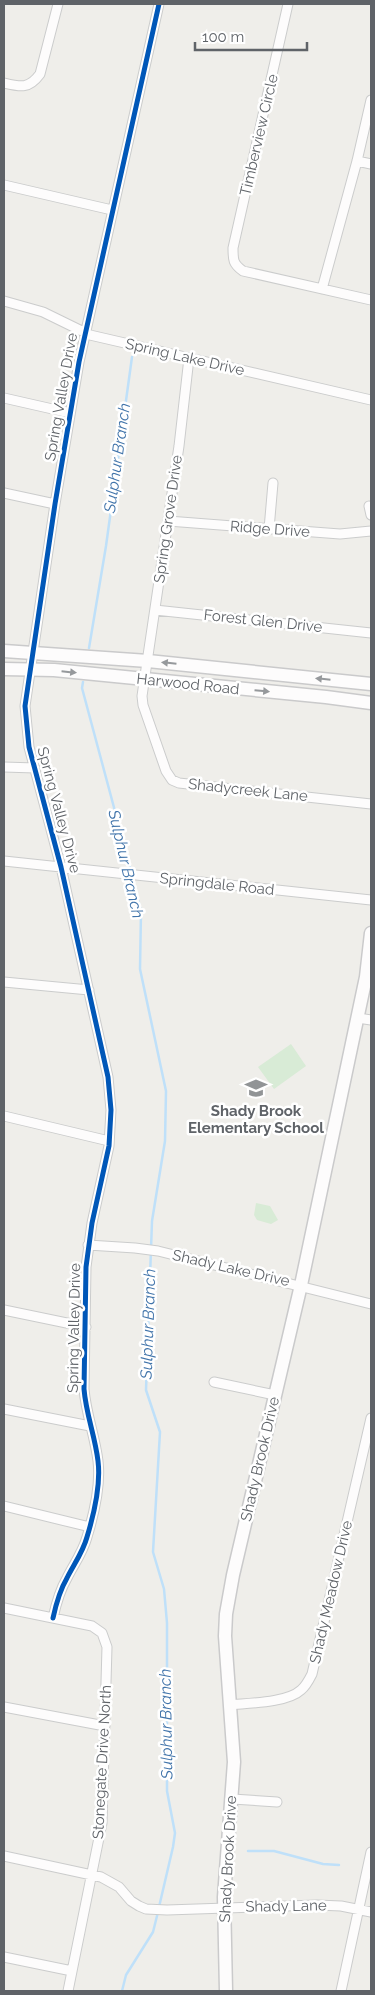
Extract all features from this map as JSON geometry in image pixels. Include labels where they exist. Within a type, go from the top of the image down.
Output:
[{"type":"street","points":[[4,83],[23,86],[35,81],[44,63],[58,4]]},
{"type":"street","name":"Spring Valley Drive","points":[[53,1618],[57,1599],[66,1578],[82,1553],[90,1527],[98,1483],[98,1463],[84,1389],[88,1245],[108,1153],[111,1110],[110,1093],[89,990],[61,867],[29,747],[25,706],[55,504],[85,333],[159,4]]},
{"type":"street","name":"Timberview Circle","points":[[288,4],[234,248],[233,260],[236,266],[243,270],[322,289]]},
{"type":"street","points":[[371,100],[357,161],[322,289],[371,300]]},
{"type":"street","points":[[357,161],[371,164]]},
{"type":"street","points":[[4,185],[112,210]]},
{"type":"street","name":"Spring Lake Drive","points":[[4,301],[43,312],[85,333],[371,400]]},
{"type":"street","name":"Spring Grove Drive","points":[[144,680],[168,521],[189,358]]},
{"type":"street","points":[[4,398],[70,413]]},
{"type":"street","points":[[270,529],[273,483]]},
{"type":"street","points":[[4,493],[55,504]]},
{"type":"street","points":[[369,506],[371,515]]},
{"type":"street","name":"Ridge Drive","points":[[168,521],[340,534],[371,531]]},
{"type":"street","name":"Forest Glen Drive","points":[[155,610],[371,633]]},
{"type":"street","name":"Harwood Road","points":[[4,651],[148,661],[371,684]]},
{"type":"street","name":"Harwood Road","points":[[4,669],[54,670],[371,703]]},
{"type":"street","name":"Shadycreek Lane","points":[[144,680],[143,706],[166,771],[172,780],[178,783],[371,804]]},
{"type":"street","points":[[4,767],[34,768]]},
{"type":"street","name":"Springdale Road","points":[[4,862],[371,900]]},
{"type":"street","name":"Shady Brook Drive","points":[[226,1991],[224,1897],[234,1762],[225,1636],[226,1614],[233,1575],[301,1285],[358,1018],[366,977],[371,933]]},
{"type":"street","points":[[4,982],[89,990]]},
{"type":"street","points":[[358,1018],[371,1020]]},
{"type":"street","points":[[4,1116],[109,1141]]},
{"type":"street","name":"Shady Lake Drive","points":[[88,1245],[158,1251],[301,1285],[371,1304]]},
{"type":"street","points":[[4,1310],[86,1327]]},
{"type":"street","points":[[214,1382],[275,1395]]},
{"type":"street","points":[[4,1409],[90,1426]]},
{"type":"street","name":"Shady Meadow Drive","points":[[230,1705],[292,1696],[301,1691],[312,1674],[371,1418]]},
{"type":"street","points":[[4,1506],[90,1527]]},
{"type":"street","name":"Stonegate Drive North","points":[[4,1608],[92,1626],[99,1630],[107,1647],[102,1823],[68,1991]]},
{"type":"street","points":[[4,1707],[105,1726]]},
{"type":"street","points":[[232,1799],[277,1802]]},
{"type":"street","points":[[342,1991],[371,1852]]},
{"type":"street","name":"Shady Lane","points":[[4,1856],[109,1880],[119,1887],[131,1902],[146,1909],[168,1910],[317,1905],[341,1906],[371,1912]]},
{"type":"street","points":[[4,1957],[72,1971]]},
{"type":"green space","points":[[291,1044],[306,1066],[274,1089],[258,1067]]},
{"type":"green space","points":[[256,1203],[270,1206],[278,1220],[271,1224],[257,1220],[254,1215]]},
{"type":"waterway","name":"Sulphur Branch","points":[[89,648],[106,546],[132,357]]},
{"type":"waterway","name":"Sulphur Branch","points":[[83,682],[82,688],[131,871]]},
{"type":"waterway","name":"Sulphur Branch","points":[[132,877],[141,911],[140,969],[166,1091],[165,1141],[152,1221],[146,1390],[160,1432],[153,1552],[164,1589],[167,1623],[167,1791],[175,1833],[159,1907]]},
{"type":"waterway","points":[[248,1851],[274,1851],[323,1864],[339,1865]]},
{"type":"waterway","name":"Sulphur Branch","points":[[122,1991],[126,1975],[153,1932],[158,1912]]},
{"type":"cycle path","points":[[53,1618],[62,1587],[81,1553],[90,1528],[98,1490],[98,1461],[84,1389],[86,1267],[92,1223],[109,1146],[111,1110],[108,1077],[61,867],[29,747],[25,706],[55,504],[79,362],[159,4]]},
{"type":"place","name":"Shady Brook Elementary School","points":[[256,1088]]}]
